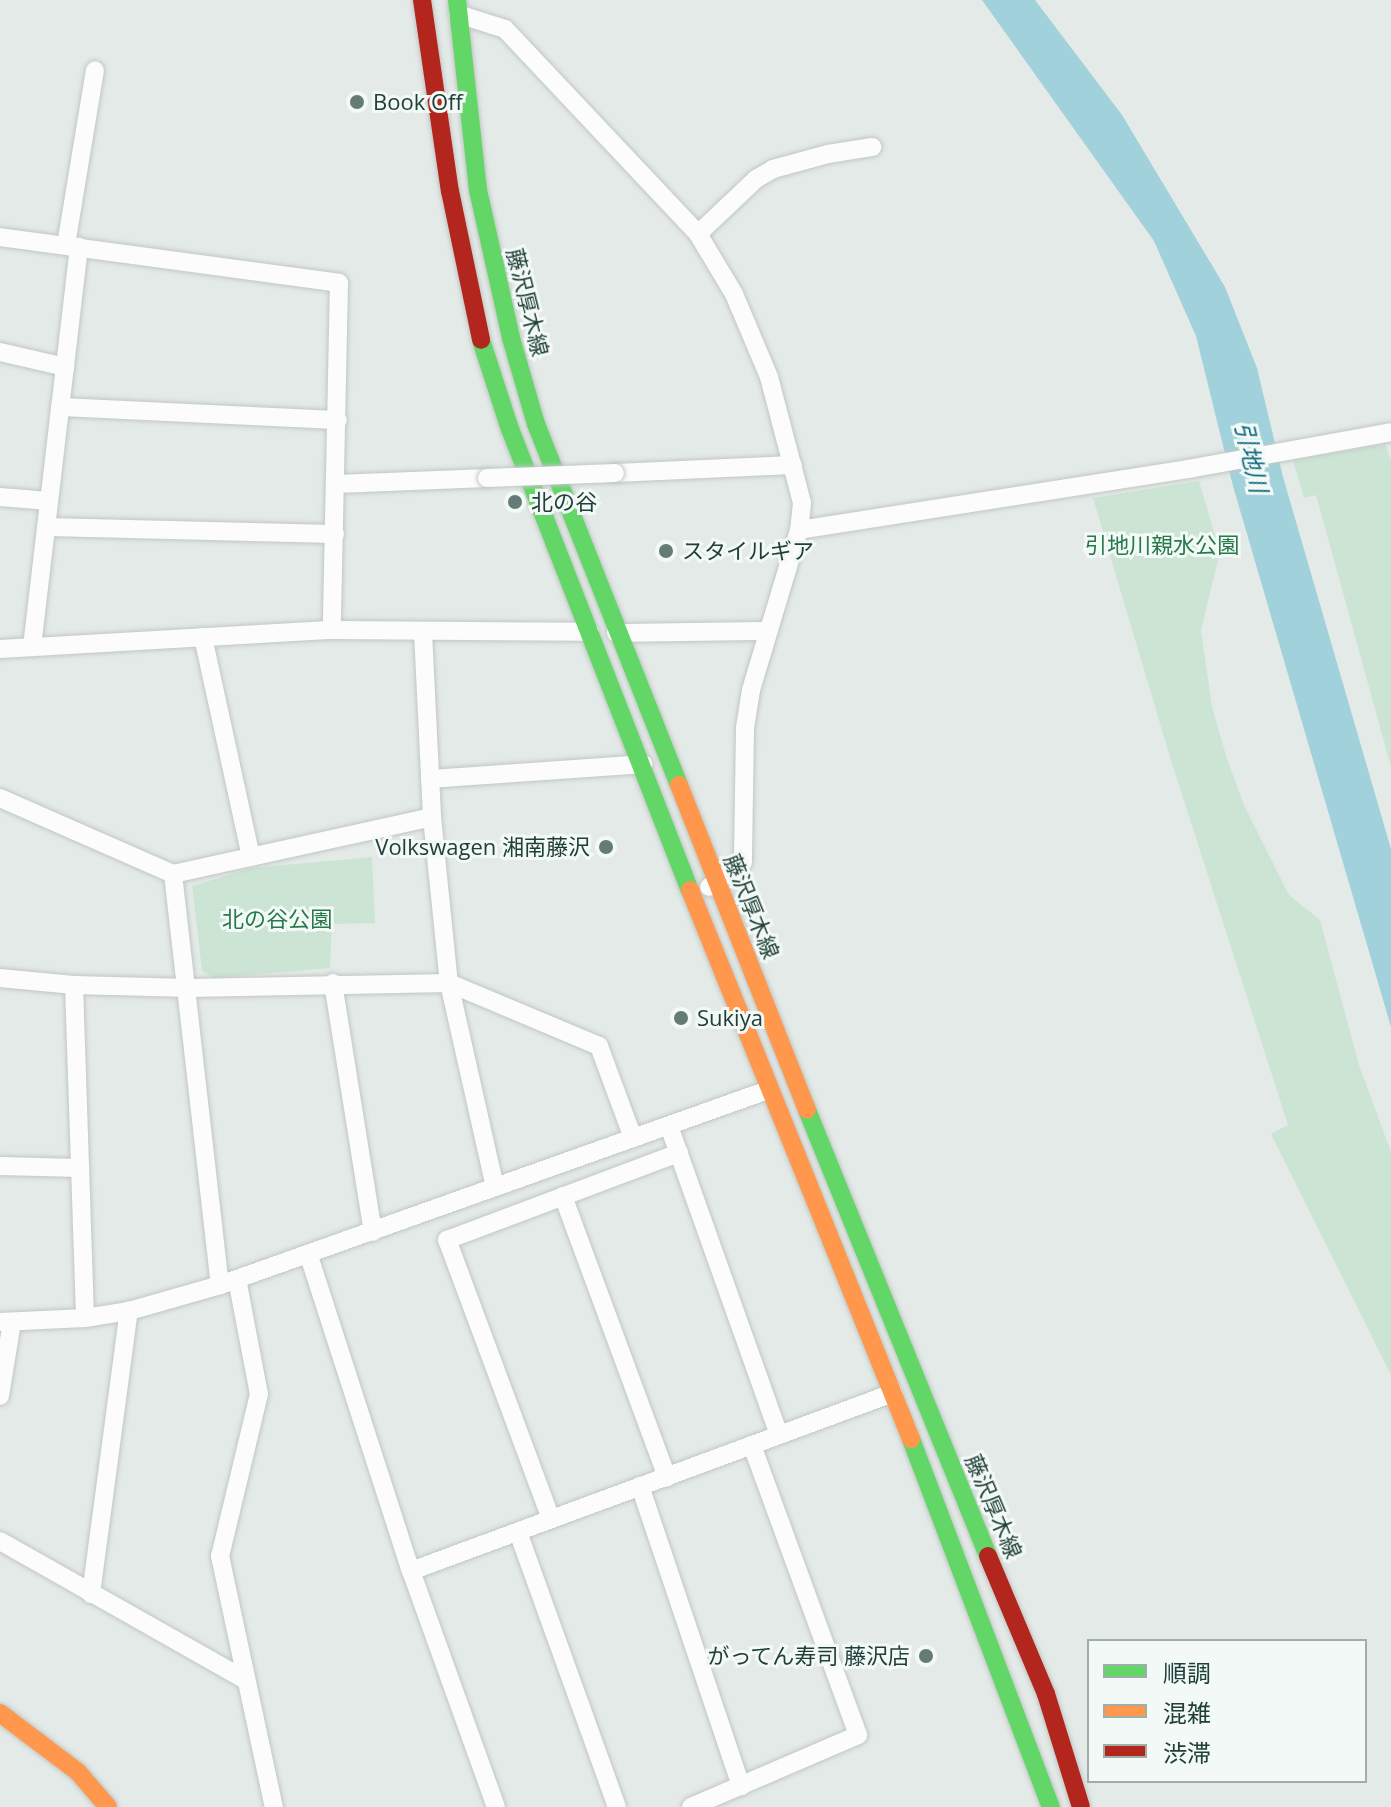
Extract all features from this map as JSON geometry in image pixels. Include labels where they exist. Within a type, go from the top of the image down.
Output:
[{"type":"main road","points":[[422,0],[450,191],[482,347],[510,429],[768,1090],[893,1393],[1052,1807],[1080,1802]]},
{"type":"main road","name":"藤沢厚木線","points":[[457,7],[478,190],[511,338],[536,424],[887,1313],[1046,1694],[1080,1802]]},
{"type":"main road","points":[[0,1713],[78,1772],[108,1807]]},
{"type":"street","points":[[457,7],[505,29],[698,234],[748,325],[769,377],[793,465],[802,503],[799,530],[751,690],[745,729],[743,862],[717,883],[692,895]]},
{"type":"street","points":[[32,647],[65,367],[72,246],[95,70]]},
{"type":"street","points":[[698,234],[756,179],[773,169],[828,154],[872,147]]},
{"type":"street","points":[[0,237],[339,283],[332,630]]},
{"type":"street","points":[[0,352],[65,367]]},
{"type":"street","points":[[60,407],[338,420]]},
{"type":"street","points":[[799,530],[1211,465],[1391,432]]},
{"type":"street","points":[[337,484],[793,465]]},
{"type":"street","points":[[0,497],[49,501]]},
{"type":"street","points":[[46,527],[335,534]]},
{"type":"street","points":[[0,649],[332,630],[590,632]]},
{"type":"street","points":[[616,633],[768,631]]},
{"type":"street","points":[[423,632],[432,817],[449,983],[495,1187]]},
{"type":"street","points":[[203,637],[251,857]]},
{"type":"street","points":[[430,779],[643,764]]},
{"type":"street","points":[[0,798],[173,874],[432,817]]},
{"type":"street","points":[[173,874],[228,1282],[259,1394],[220,1556],[244,1679],[274,1807]]},
{"type":"street","points":[[0,978],[74,985],[189,988],[449,983],[599,1046],[633,1138]]},
{"type":"street","points":[[333,983],[373,1232]]},
{"type":"street","points":[[74,985],[85,1318]]},
{"type":"street","points":[[0,1396],[6,1322],[85,1318],[129,1311],[228,1282],[309,1256],[768,1090]]},
{"type":"street","points":[[669,1126],[779,1435]]},
{"type":"street","points":[[551,1519],[447,1240],[679,1153]]},
{"type":"street","points":[[0,1166],[80,1168]]},
{"type":"street","points":[[563,1196],[667,1477]]},
{"type":"street","points":[[309,1256],[411,1571],[496,1807]]},
{"type":"street","points":[[91,1594],[129,1311]]},
{"type":"street","points":[[411,1571],[893,1393]]},
{"type":"street","points":[[701,1805],[858,1735],[752,1445]]},
{"type":"street","points":[[640,1486],[741,1786]]},
{"type":"street","points":[[518,1532],[617,1807]]},
{"type":"street","points":[[0,1541],[244,1679]]},
{"type":"green space","points":[[1385,444],[1391,460],[1391,767],[1316,495],[1304,498],[1293,460]]},
{"type":"green space","name":"引地川親水公園","points":[[1199,481],[1220,552],[1201,630],[1212,707],[1244,805],[1289,895],[1320,920],[1359,1065],[1391,1152],[1391,1375],[1271,1134],[1288,1125],[1170,757],[1093,498]]},
{"type":"green space","name":"北の谷公園","points":[[372,857],[375,923],[332,924],[330,968],[214,978],[202,971],[192,886],[252,868]]},
{"type":"water","name":"引地川","points":[[982,0],[1035,0],[1122,115],[1225,287],[1257,368],[1283,477],[1391,849],[1391,1027],[1233,486],[1196,336],[1154,241]]},
{"type":"traffic: fast","points":[[457,0],[478,190],[511,338],[536,424],[679,785]]},
{"type":"traffic: fast","points":[[481,340],[510,429],[690,890]]},
{"type":"traffic: fast","points":[[807,1110],[988,1556]]},
{"type":"traffic: fast","points":[[911,1439],[1051,1807]]},
{"type":"traffic: slow","points":[[679,785],[807,1110]]},
{"type":"traffic: slow","points":[[690,890],[911,1439]]},
{"type":"traffic: slow","points":[[0,1713],[78,1772],[108,1807]]},
{"type":"traffic: jam","points":[[422,0],[450,191],[481,340]]},
{"type":"traffic: jam","points":[[988,1556],[1046,1694],[1081,1807]]},
{"type":"place","name":"Book Off","points":[[357,102]]},
{"type":"place","name":"北の谷","points":[[515,502]]},
{"type":"place","name":"スタイルギア","points":[[666,551]]},
{"type":"place","name":"Volkswagen 湘南藤沢","points":[[606,847]]},
{"type":"place","name":"Sukiya","points":[[681,1018]]},
{"type":"place","name":"がってん寿司 藤沢店","points":[[926,1656]]}]
